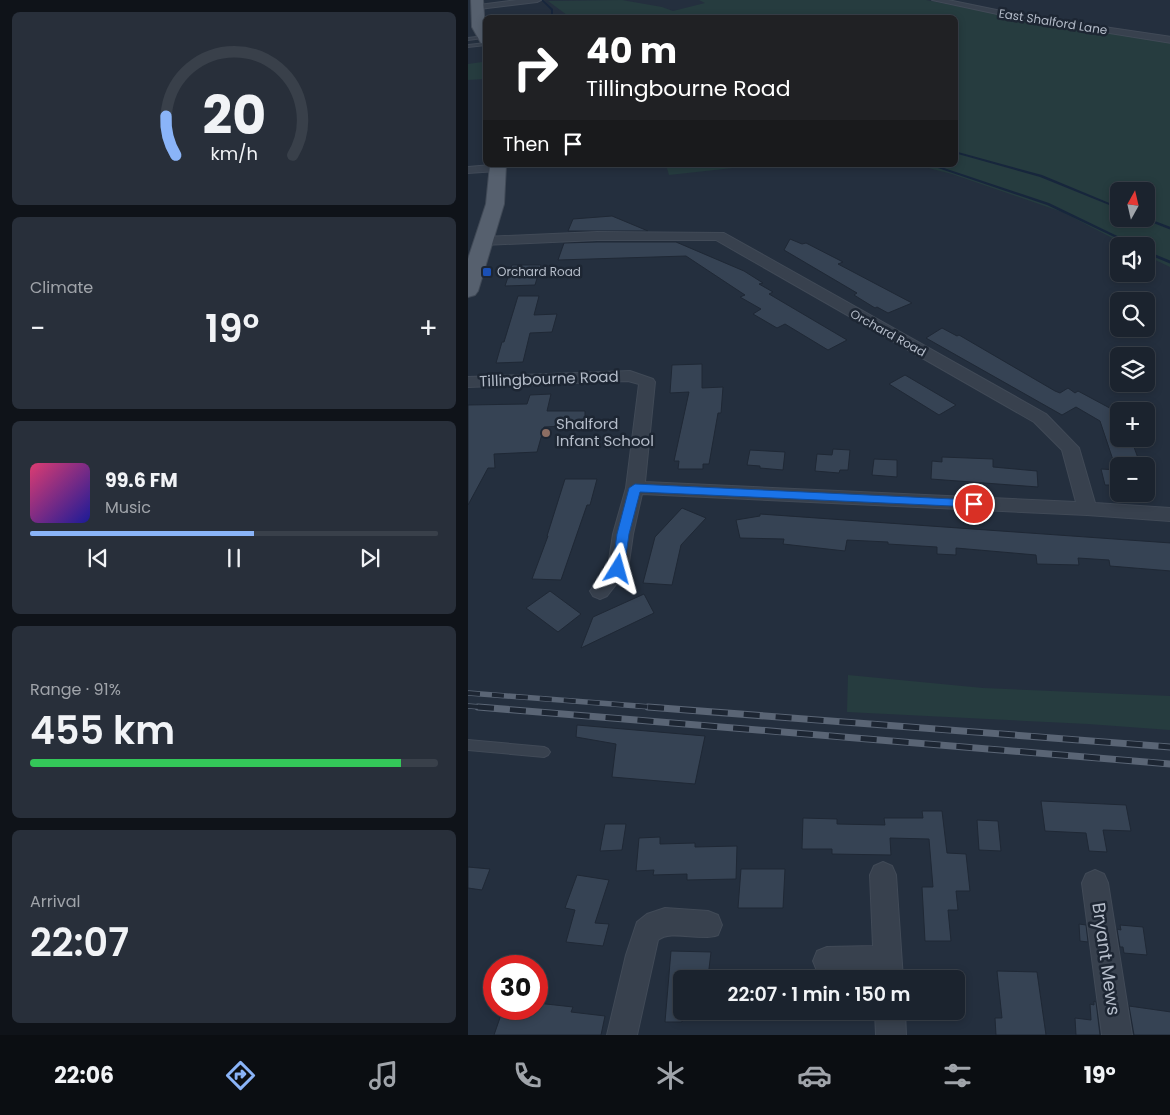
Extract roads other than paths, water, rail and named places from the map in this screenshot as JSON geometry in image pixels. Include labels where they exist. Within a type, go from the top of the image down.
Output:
[{"type":"main road","points":[[478,4],[478,27],[483,36]]},
{"type":"main road","points":[[468,292],[494,204],[498,167]]},
{"type":"street","points":[[478,4],[536,0]]},
{"type":"street","name":"East Shalford Lane","points":[[936,0],[956,2],[1016,16],[1170,40]]},
{"type":"street","points":[[468,170],[490,167]]},
{"type":"street","name":"Orchard Road","points":[[484,240],[607,236],[719,236],[1040,418],[1070,448],[1087,509]]},
{"type":"street","name":"Tillingbourne Road","points":[[468,382],[630,376],[647,382],[635,488]]},
{"type":"street","points":[[600,591],[618,569],[623,534],[635,488],[1087,509],[1170,515]]},
{"type":"street","points":[[827,961],[888,970],[883,875]]},
{"type":"street","name":"Bryant Mews","points":[[1095,883],[1117,1035]]},
{"type":"street","points":[[622,1035],[647,932],[657,924],[665,922],[708,926]]},
{"type":"street","points":[[890,1020],[891,1035]]},
{"type":"lane","points":[[468,39],[483,40]]},
{"type":"lane","points":[[468,46],[483,41]]},
{"type":"lane","points":[[468,744],[544,752]]},
{"type":"waterway","points":[[542,0],[552,10],[552,15]]},
{"type":"waterway","points":[[959,153],[1041,176],[1110,204]]},
{"type":"waterway","points":[[937,167],[1048,204],[1117,237]]},
{"type":"waterway","points":[[1156,223],[1171,229]]},
{"type":"waterway","points":[[1155,256],[1171,263]]},
{"type":"railway","points":[[468,693],[664,708]]},
{"type":"railway","points":[[468,706],[493,708]]},
{"type":"railway","points":[[478,707],[1171,764]]},
{"type":"railway","points":[[648,707],[1171,747]]},
{"type":"place","name":"Orchard Road","points":[[487,272]]},
{"type":"place","name":"Shalford Infant School","points":[[546,433]]}]
